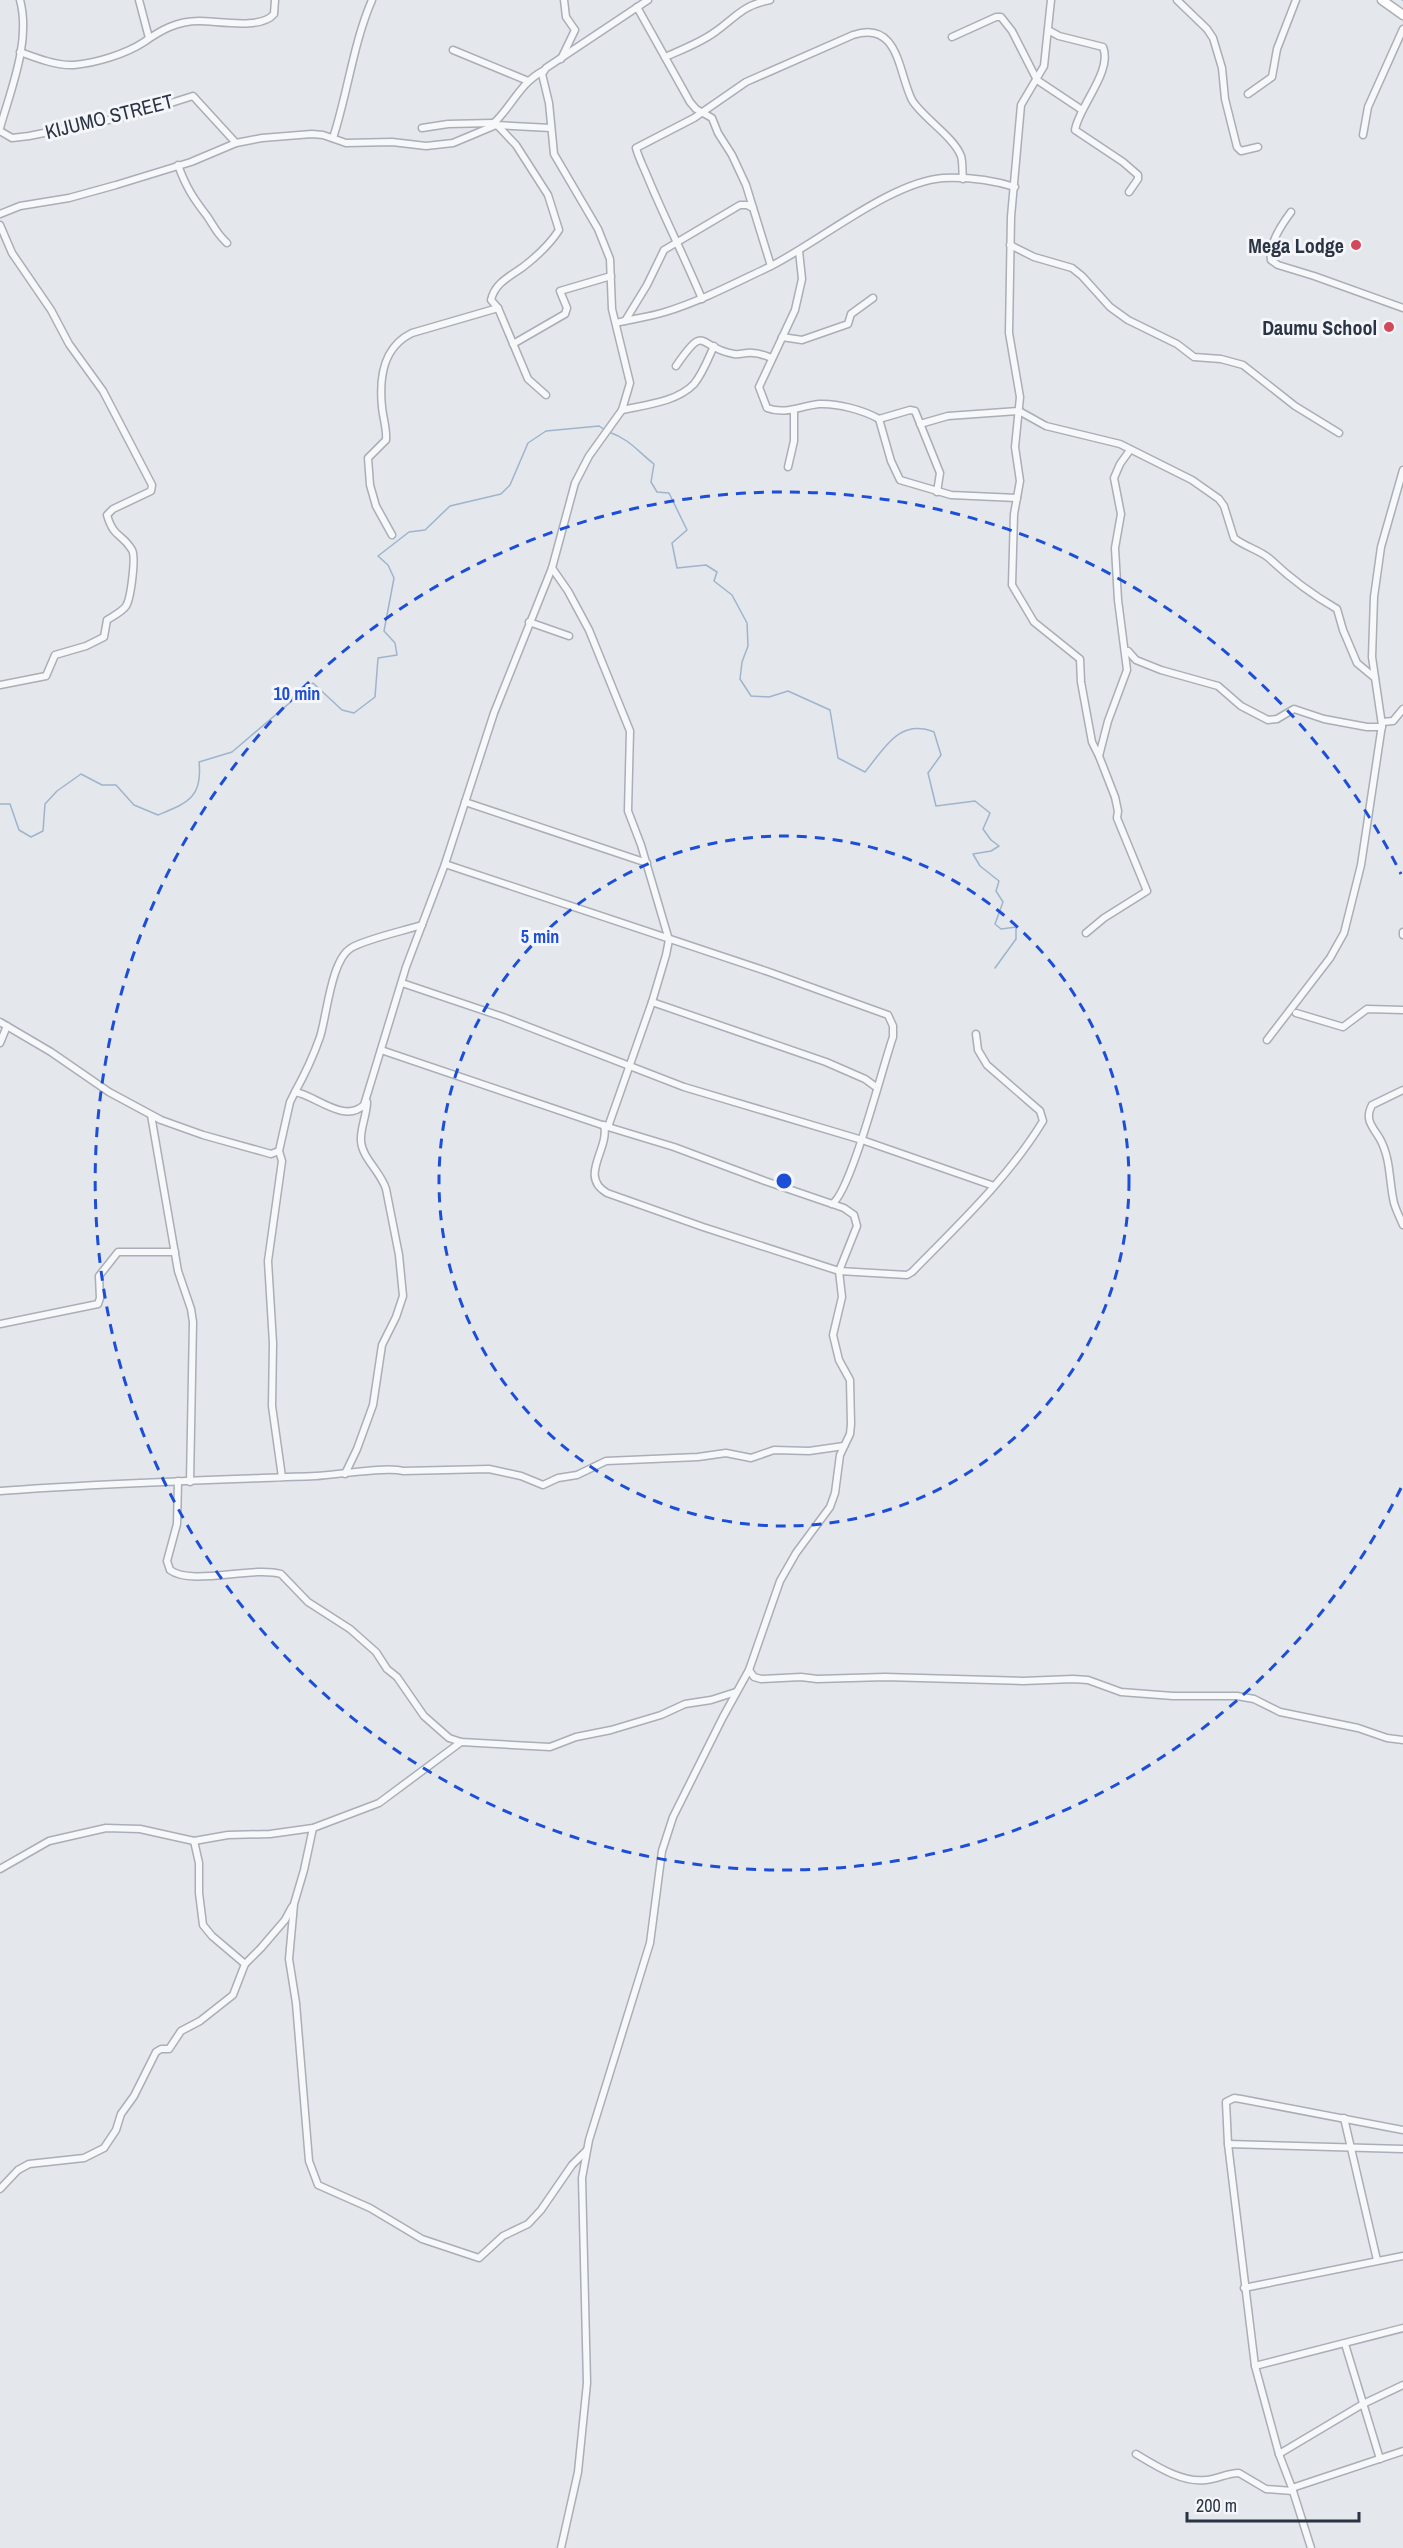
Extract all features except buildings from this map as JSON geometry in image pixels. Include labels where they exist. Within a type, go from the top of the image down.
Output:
[{"type":"main road","points":[[1382,0],[1403,15]]},
{"type":"street","points":[[0,130],[20,52],[23,16],[20,0]]},
{"type":"street","points":[[139,0],[149,38]]},
{"type":"street","points":[[20,52],[62,64],[74,65],[127,51],[164,28],[187,21],[228,23],[266,21],[274,14],[275,0]]},
{"type":"street","points":[[333,138],[341,114],[361,26],[372,0]]},
{"type":"street","points":[[561,60],[575,30],[566,17],[564,0]]},
{"type":"street","points":[[0,214],[20,206],[69,198],[178,165],[236,143],[312,134],[355,144],[392,142],[426,146],[453,143],[496,124],[516,93],[528,81],[648,0]]},
{"type":"street","points":[[665,57],[714,33],[736,13],[752,4],[770,0]]},
{"type":"street","points":[[1051,0],[1046,58],[1037,80],[1021,105],[1011,217],[1010,333],[1020,397],[1015,447],[1020,481],[1014,514],[1012,585],[1034,622],[1080,658],[1082,689],[1092,742],[1115,797],[1117,818],[1147,891],[1104,918],[1086,933]]},
{"type":"street","points":[[1177,0],[1207,29],[1213,39],[1222,68],[1225,99],[1240,151],[1258,147]]},
{"type":"street","points":[[1248,94],[1272,77],[1277,48],[1296,0]]},
{"type":"street","points":[[637,7],[696,109],[712,118],[718,133],[732,155],[753,208],[771,266]]},
{"type":"street","points":[[952,37],[996,17],[1001,17],[1012,31],[1037,80],[1082,110]]},
{"type":"street","points":[[1363,135],[1368,107],[1403,29]]},
{"type":"street","points":[[1048,30],[1059,36],[1104,47],[1103,67],[1075,127],[1076,133],[1100,146],[1138,175],[1130,192]]},
{"type":"street","points":[[702,299],[687,262],[675,242],[640,164],[636,148],[704,112],[746,82],[853,35],[868,31],[877,33],[896,53],[913,100],[961,155],[963,179]]},
{"type":"street","points":[[453,50],[528,81]]},
{"type":"street","points":[[345,1474],[373,1405],[382,1345],[396,1317],[403,1296],[399,1255],[386,1189],[383,1180],[365,1153],[361,1140],[367,1100],[402,983],[445,864],[494,712],[552,568],[575,483],[589,456],[622,410],[630,383],[612,309],[610,259],[606,245],[554,154],[543,71]]},
{"type":"street","name":"KIJUMO STREET","points":[[0,130],[12,138],[28,136],[133,115],[192,96],[236,143]]},
{"type":"street","points":[[694,118],[696,109]]},
{"type":"street","points":[[422,128],[448,123],[551,128]]},
{"type":"street","points":[[496,124],[516,145],[548,195],[560,230],[524,267],[499,283],[491,300],[498,308],[528,380],[546,394]]},
{"type":"street","points":[[178,165],[190,195],[207,216],[214,231],[227,243]]},
{"type":"street","points":[[999,182],[1014,177]]},
{"type":"street","points":[[616,323],[663,313],[702,299],[799,251],[855,215],[898,192],[941,178],[999,182],[1015,187]]},
{"type":"street","points":[[625,321],[647,285],[664,250],[740,205],[747,204],[753,208]]},
{"type":"street","points":[[1291,212],[1276,238],[1270,256],[1271,260],[1278,265],[1403,308]]},
{"type":"street","points":[[0,225],[12,253],[51,310],[69,344],[103,391],[152,485],[151,491],[113,509],[107,515],[114,534],[132,549],[134,563],[128,604],[107,620],[104,637],[86,646],[55,655],[46,676],[0,685]]},
{"type":"street","points":[[1010,245],[1034,257],[1072,268],[1110,307],[1128,320],[1177,344],[1194,357],[1221,359],[1243,366],[1295,406],[1339,433]]},
{"type":"street","points":[[799,251],[802,279],[795,310],[759,387],[767,408],[794,410],[819,404],[832,404],[879,419],[913,410],[940,473],[937,492]]},
{"type":"street","points":[[513,344],[567,311],[560,291],[611,276]]},
{"type":"street","points":[[782,337],[802,340],[848,324],[850,314],[873,298]]},
{"type":"street","points":[[392,534],[376,506],[370,485],[368,458],[386,440],[381,396],[382,376],[387,354],[412,333],[498,308]]},
{"type":"street","points":[[676,366],[695,342],[707,342],[730,354],[752,352],[772,358]]},
{"type":"street","points":[[622,410],[659,402],[691,387],[714,346]]},
{"type":"street","points":[[788,467],[794,441],[794,410]]},
{"type":"street","points":[[920,424],[948,416],[1019,411],[1046,426],[1112,441],[1192,480],[1219,499],[1224,506],[1234,538],[1270,559],[1286,575],[1306,587],[1314,597],[1337,609],[1342,630],[1357,663],[1375,678]]},
{"type":"street","points":[[879,419],[891,461],[900,480],[937,492],[1001,499],[1017,498]]},
{"type":"street","points":[[1099,756],[1108,721],[1124,685],[1127,670],[1126,648],[1118,600],[1115,548],[1121,514],[1114,478],[1130,450]]},
{"type":"street","points":[[1267,1040],[1330,958],[1344,933],[1361,865],[1382,724],[1372,657],[1374,597],[1381,547],[1403,470]]},
{"type":"street","points":[[552,568],[590,630],[630,731],[628,811],[647,863],[669,940],[652,1002],[606,1126],[604,1141],[594,1167],[595,1178],[601,1189],[618,1198],[839,1271],[901,1276],[912,1272],[1014,1164],[1044,1118],[1040,1111],[987,1065],[978,1050],[976,1034]]},
{"type":"street","points":[[529,622],[569,636]]},
{"type":"street","points":[[1126,648],[1136,660],[1223,689],[1241,706],[1268,720],[1276,719],[1287,711],[1296,709],[1324,719],[1367,727],[1393,721],[1403,709]]},
{"type":"street","points":[[465,802],[647,863]]},
{"type":"street","points":[[445,864],[769,972],[888,1015],[894,1032],[843,1191],[832,1204]]},
{"type":"street","points":[[282,1477],[272,1406],[273,1343],[268,1286],[270,1244],[282,1161],[279,1151],[290,1102],[310,1064],[321,1035],[338,968],[345,952],[356,945],[422,925]]},
{"type":"street","points":[[402,983],[503,1017],[684,1087],[861,1140],[994,1186]]},
{"type":"street","points":[[652,1002],[826,1062],[865,1079],[876,1088]]},
{"type":"street","points":[[1296,1013],[1342,1027],[1366,1009],[1403,1010]]},
{"type":"street","points":[[0,1022],[51,1052],[109,1092],[152,1115],[213,1138],[272,1154],[279,1151]]},
{"type":"street","points":[[0,1043],[7,1026]]},
{"type":"street","points":[[381,1050],[674,1147],[851,1211],[857,1226],[839,1271],[842,1297],[832,1335],[839,1360],[850,1380],[851,1429],[840,1455],[835,1493],[830,1507],[796,1553],[780,1581],[749,1670],[680,1800],[660,1862],[658,1893],[650,1943],[587,2150],[582,2178],[587,2383],[578,2472],[561,2548]]},
{"type":"street","points":[[1403,1090],[1372,1105],[1368,1115],[1371,1129],[1379,1137],[1384,1149],[1393,1182],[1395,1204],[1403,1224]]},
{"type":"street","points":[[295,1092],[313,1096],[336,1109],[349,1111],[359,1110],[367,1100]]},
{"type":"street","points":[[152,1115],[177,1270],[191,1309],[193,1322],[190,1482]]},
{"type":"street","points":[[0,1324],[98,1304],[99,1276],[118,1252],[175,1252]]},
{"type":"street","points":[[0,1491],[345,1474],[392,1469],[403,1471],[489,1469],[521,1476],[543,1485],[558,1478],[577,1474],[606,1461],[698,1457],[726,1453],[751,1458],[774,1450],[809,1451],[844,1446]]},
{"type":"street","points":[[178,1481],[177,1524],[167,1561],[170,1570],[181,1575],[222,1575],[238,1572],[281,1574],[308,1602],[350,1629],[376,1652],[387,1670],[397,1677],[422,1713],[449,1738],[461,1743],[550,1747],[576,1737],[611,1730],[661,1715],[685,1704],[711,1700],[757,1679],[885,1677],[1044,1681],[1073,1679],[1088,1680],[1121,1692],[1173,1696],[1219,1695],[1254,1699],[1280,1712],[1348,1725],[1403,1740]]},
{"type":"street","points":[[749,1670],[757,1679]]},
{"type":"street","points":[[449,1738],[450,1750]]},
{"type":"street","points":[[0,1869],[50,1841],[106,1828],[140,1829],[194,1841],[228,1835],[270,1834],[313,1828],[379,1803],[461,1743]]},
{"type":"street","points":[[313,1828],[294,1904],[289,1959],[296,2003],[309,2161],[318,2185],[370,2208],[422,2239],[479,2258],[503,2236],[528,2224],[541,2210],[572,2165],[587,2150]]},
{"type":"street","points":[[194,1841],[199,1863],[199,1893],[203,1925],[212,1936],[245,1964]]},
{"type":"street","points":[[0,2189],[18,2170],[29,2164],[84,2158],[104,2148],[110,2141],[121,2114],[134,2096],[156,2052],[160,2049],[170,2049],[181,2031],[200,2021],[233,1995],[245,1964],[285,1920],[294,1904]]},
{"type":"street","points":[[1311,2548],[1293,2489],[1279,2454],[1255,2366],[1244,2288],[1225,2107],[1228,2100],[1234,2098],[1403,2130]]},
{"type":"street","points":[[1344,2118],[1377,2260]]},
{"type":"street","points":[[1228,2144],[1304,2148],[1349,2146],[1403,2150]]},
{"type":"street","points":[[1244,2288],[1403,2256]]},
{"type":"street","points":[[1255,2366],[1403,2328]]},
{"type":"street","points":[[1345,2344],[1380,2459]]},
{"type":"street","points":[[1279,2454],[1363,2404],[1403,2385]]},
{"type":"street","points":[[1136,2454],[1155,2466],[1185,2478],[1207,2480],[1239,2473],[1266,2489],[1293,2489],[1403,2451]]},
{"type":"waterway","points":[[0,804],[10,804],[19,830],[31,837],[43,831],[45,804],[57,791],[81,774],[102,785],[116,785],[134,805],[158,815],[191,798],[198,784],[199,762],[232,752],[313,683],[342,710],[354,713],[375,697],[378,658],[397,655],[395,643],[384,631],[394,578],[388,565],[378,556],[409,532],[425,530],[450,506],[501,494],[510,485],[528,443],[546,431],[599,426],[605,430]]},
{"type":"waterway","points":[[609,432],[628,442],[654,464],[651,482],[657,492],[669,493],[687,530],[672,543],[677,568],[706,565],[717,572],[714,581],[732,595],[747,623],[748,646],[742,662],[740,679],[751,696],[769,697],[788,691],[830,710],[838,758],[865,772],[886,746],[902,732],[911,729],[934,732],[941,755],[928,773],[936,806],[975,801],[990,813],[983,829],[999,846],[991,851],[973,854],[980,866],[999,881],[996,891],[1003,902],[995,924],[1001,929],[1016,927],[1016,939],[995,968]]},
{"type":"place","name":"Mega Lodge","points":[[1356,245]]},
{"type":"place","name":"Daumu School","points":[[1389,327]]}]
